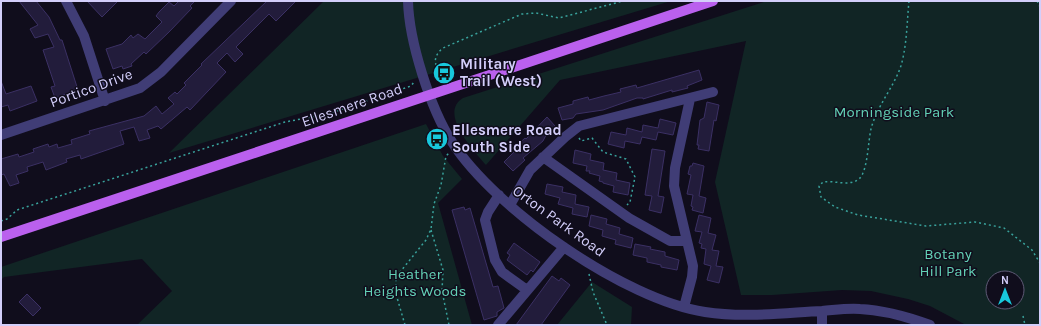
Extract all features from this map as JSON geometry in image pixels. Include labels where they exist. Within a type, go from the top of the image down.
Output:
[{"type":"main road","name":"Ellesmere Road","points":[[1,237],[713,1]]},
{"type":"street","points":[[66,1],[84,36],[105,102]]},
{"type":"street","name":"Portico Drive","points":[[1,135],[105,102],[140,88],[150,81],[231,1]]},
{"type":"street","name":"Orton Park Road","points":[[408,1],[412,39],[430,94],[456,147],[474,171],[499,195],[564,247],[624,283],[650,295],[703,312],[734,315],[861,309],[889,313],[930,325]]},
{"type":"street","points":[[510,205],[530,170],[579,126],[713,92]]},
{"type":"street","points":[[684,307],[693,272],[692,261],[674,186],[675,168],[690,99]]},
{"type":"street","points":[[543,157],[621,213],[670,241],[686,241]]},
{"type":"street","points":[[499,195],[488,212],[486,220],[486,227],[495,260],[502,272],[527,290]]},
{"type":"street","points":[[498,325],[564,247]]},
{"type":"street","points":[[822,310],[822,325]]},
{"type":"path","points":[[442,73],[436,68],[435,62],[438,52],[443,48],[522,14],[536,13],[558,18],[623,1]]},
{"type":"path","points":[[910,1],[902,64],[878,109],[871,127],[864,171],[859,179],[850,183],[823,182],[819,186],[821,197],[835,207],[858,215],[926,226],[976,222],[997,225],[1019,238],[1032,250],[1040,263]]},
{"type":"path","points":[[1037,1],[1040,7]]},
{"type":"path","points":[[1,221],[7,219],[17,210],[285,122],[328,114],[411,86],[414,82]]},
{"type":"path","points":[[574,130],[582,141],[592,138],[603,152],[626,159],[635,177],[630,202],[621,213]]},
{"type":"path","points":[[405,325],[396,294],[396,277],[426,240],[430,229],[434,204],[441,184],[446,156],[456,147]]},
{"type":"path","points":[[430,229],[443,270],[442,291],[449,325]]},
{"type":"path","points":[[585,260],[593,292],[607,325]]},
{"type":"path","points":[[1023,316],[1025,325]]},
{"type":"green space","points":[[324,1],[671,1],[169,153]]},
{"type":"green space","points":[[767,1],[1040,1],[1040,325],[966,325],[930,306],[908,299],[871,291],[842,290],[772,295],[741,295],[715,182],[746,41],[560,80],[486,165],[467,142],[456,122],[454,113],[456,105],[463,98]]},
{"type":"green space","name":"Heather Heights Woods","points":[[426,124],[443,156],[462,179],[438,203],[472,325],[137,325],[172,291],[142,259],[4,277],[1,280],[1,267]]},
{"type":"green space","points":[[592,282],[632,307],[631,325],[557,325]]},
{"type":"building","points":[[19,1],[36,1],[49,17],[60,40],[62,40],[78,90],[55,98],[51,87],[55,86],[43,50],[54,47],[48,34],[35,38],[30,29],[38,25]]},
{"type":"building","points":[[87,1],[118,1],[102,17]]},
{"type":"building","points":[[179,1],[195,1],[190,6],[192,8],[169,32],[146,54],[144,52],[131,64],[132,66],[123,69],[122,66],[113,69],[106,49],[122,44],[131,35],[133,38],[138,34],[145,39],[162,22],[156,16],[159,12],[169,2],[174,6]]},
{"type":"building","points":[[267,1],[296,1],[276,21],[269,14],[236,47],[243,54],[235,62],[227,53],[217,63],[226,72],[190,110],[187,107],[161,129],[158,126],[147,130],[150,138],[139,141],[134,127],[120,131],[124,144],[81,159],[80,155],[66,159],[67,162],[46,170],[43,162],[27,167],[28,171],[16,175],[19,183],[10,186],[4,174],[1,175],[1,159],[18,154],[19,157],[34,152],[33,149],[48,144],[49,147],[57,144],[58,148],[72,144],[71,140],[90,134],[89,131],[144,116],[156,106],[162,114],[174,104],[168,98],[175,92],[177,94],[186,85],[184,83],[202,65],[201,64]]},
{"type":"building","points":[[699,70],[702,80],[687,86],[688,88],[672,92],[672,90],[643,99],[637,98],[603,110],[576,114],[573,118],[562,120],[558,108],[573,104],[573,101],[588,97],[589,100],[621,92],[620,89],[636,85],[637,88]]},
{"type":"building","points":[[1,81],[6,94],[31,86],[37,101],[10,111],[8,105],[1,107]]},
{"type":"building","points":[[707,102],[719,105],[716,121],[714,120],[709,151],[698,149],[699,145],[697,145],[700,120],[704,118]]},
{"type":"building","points":[[547,117],[555,126],[543,141],[523,158],[525,160],[513,171],[504,162],[515,151],[513,149],[525,138],[526,139]]},
{"type":"building","points":[[660,119],[676,123],[673,135],[658,132],[656,140],[642,137],[640,144],[625,141],[624,148],[608,144],[611,132],[626,135],[627,128],[642,132],[643,125],[658,128]]},
{"type":"building","points":[[652,149],[665,151],[658,196],[664,197],[661,213],[649,210],[652,196],[645,195]]},
{"type":"building","points":[[575,150],[591,154],[590,160],[604,163],[603,170],[617,173],[616,180],[630,183],[628,195],[613,192],[614,186],[599,181],[600,176],[589,173],[590,171],[586,171],[587,166],[573,163]]},
{"type":"building","points":[[693,163],[704,166],[699,196],[706,198],[703,213],[692,210],[693,207],[691,206],[693,195],[687,194],[691,175],[688,174],[690,166],[692,166]]},
{"type":"building","points":[[547,184],[563,187],[562,192],[576,195],[575,204],[589,207],[587,217],[572,214],[573,208],[558,204],[560,198],[545,194]]},
{"type":"building","points":[[464,207],[465,210],[470,208],[493,287],[498,286],[504,308],[497,312],[497,316],[484,320],[452,210]]},
{"type":"building","points":[[591,215],[607,219],[606,224],[620,228],[619,234],[633,238],[631,248],[615,244],[616,240],[602,236],[603,230],[589,226]]},
{"type":"building","points":[[699,215],[711,218],[708,233],[716,235],[712,250],[719,251],[716,266],[723,267],[719,283],[707,280],[711,266],[704,264],[706,249],[701,248],[702,244],[699,243],[702,232],[695,231]]},
{"type":"building","points":[[514,243],[540,262],[533,272],[531,270],[527,275],[507,260],[510,255],[507,253]]},
{"type":"building","points":[[635,244],[651,247],[650,249],[665,252],[665,256],[679,260],[677,270],[661,267],[661,265],[647,262],[647,258],[633,255]]},
{"type":"building","points":[[552,276],[559,281],[561,278],[570,285],[541,325],[516,325]]},
{"type":"building","points":[[27,294],[41,308],[33,316],[19,302]]},
{"type":"place","name":"Military Trail (West)","points":[[444,73]]},
{"type":"place","name":"Ellesmere Road South Side","points":[[437,139]]},
{"type":"park label","name":"Morningside Park","points":[[894,112]]},
{"type":"park label","name":"Botany Hill Park","points":[[948,262]]}]
